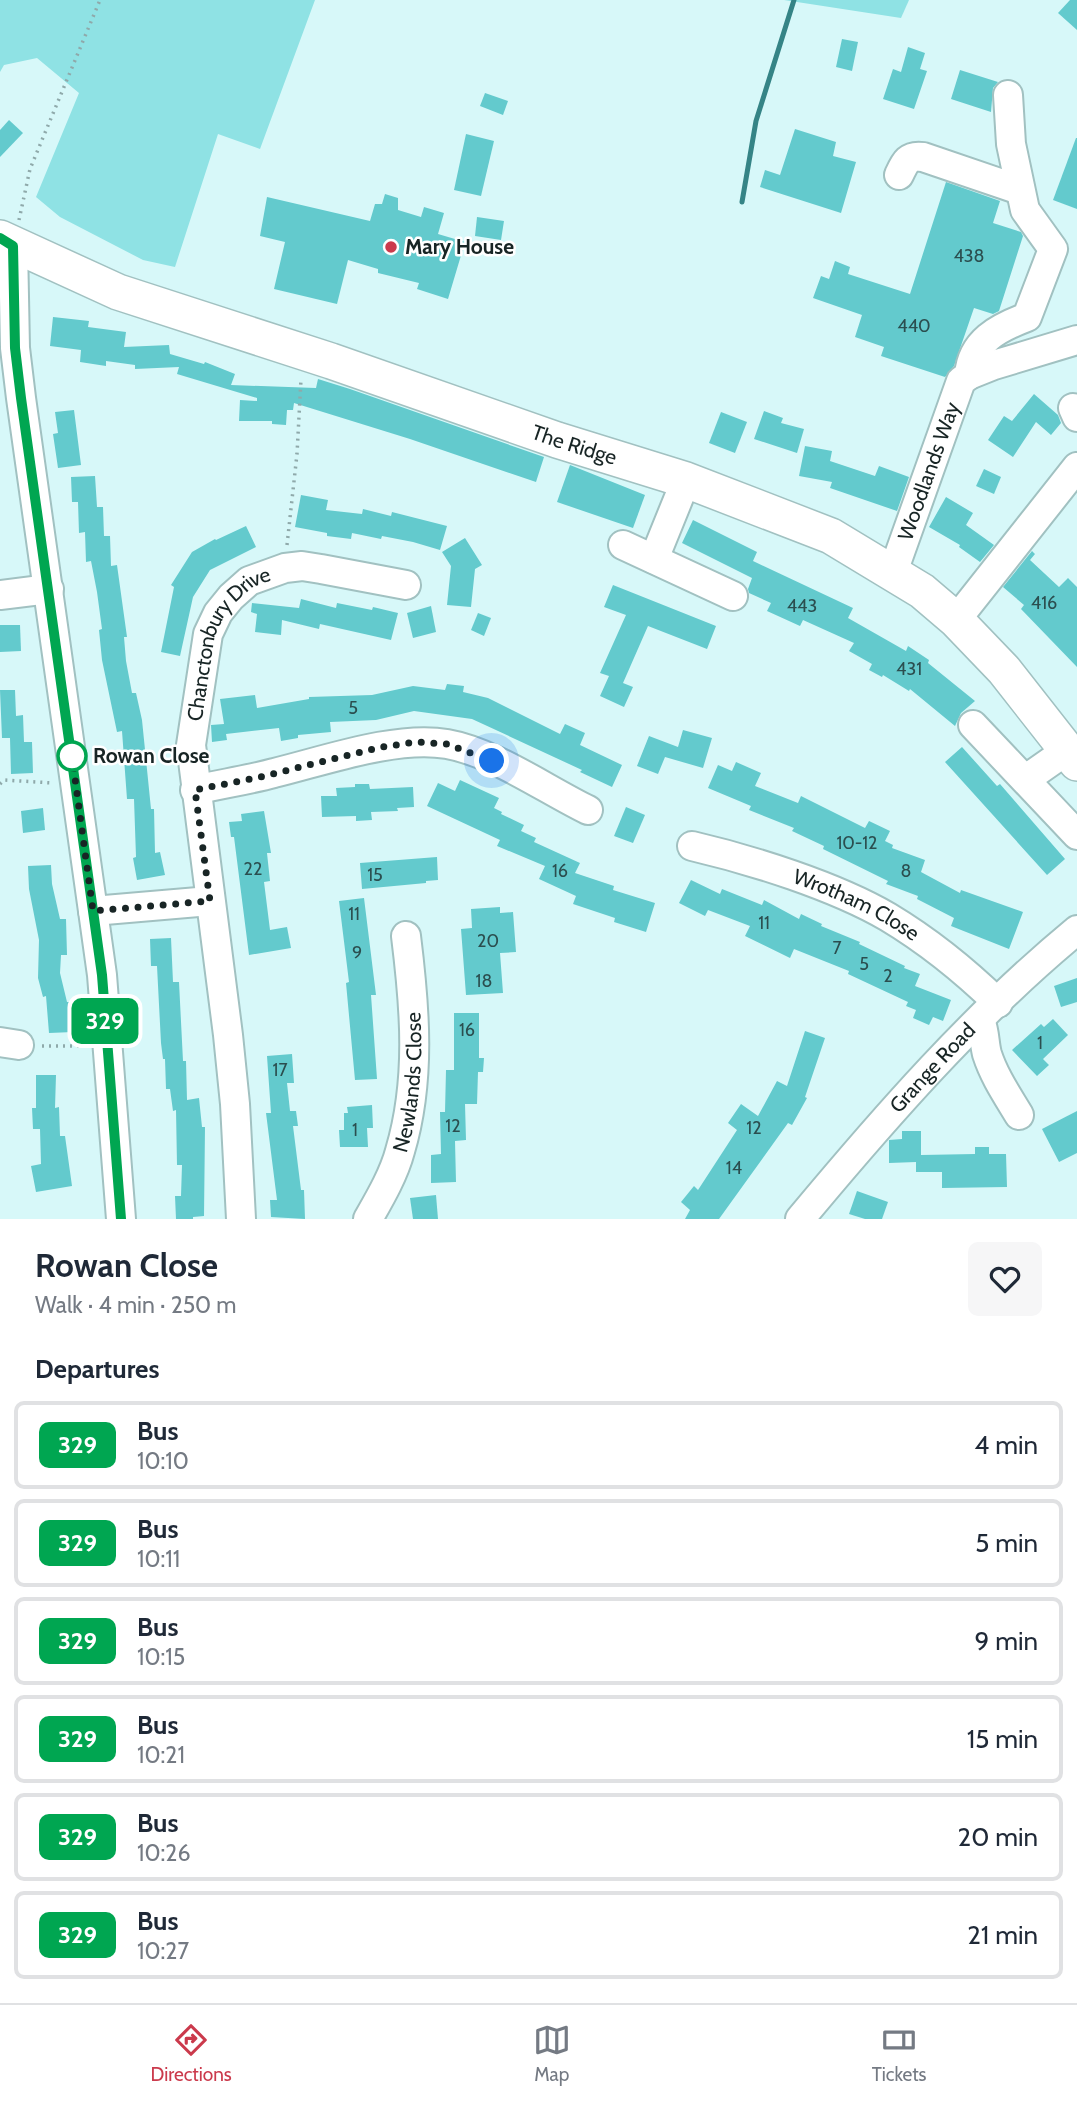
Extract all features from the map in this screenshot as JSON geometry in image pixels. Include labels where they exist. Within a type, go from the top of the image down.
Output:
[{"type":"main road","name":"The Ridge","points":[[6,242],[118,292],[303,352],[557,440],[686,480],[831,536],[922,591],[956,620],[1004,670],[1071,757]]},
{"type":"street","points":[[899,175],[905,162],[914,156],[923,157],[1020,190],[1011,144],[1008,95]]},
{"type":"street","name":"Woodlands Way","points":[[893,572],[961,381],[969,375],[975,349],[997,329],[1027,317],[1053,249],[1025,210],[1020,190]]},
{"type":"street","points":[[6,242],[15,348],[10,398],[49,589],[102,975],[121,1219]]},
{"type":"street","points":[[969,375],[1077,340]]},
{"type":"street","points":[[956,620],[1077,467]]},
{"type":"street","points":[[654,559],[686,480]]},
{"type":"street","points":[[624,545],[733,596]]},
{"type":"street","name":"Chanctonbury Drive","points":[[241,1219],[235,1104],[191,745],[208,635],[218,613],[231,597],[250,581],[285,568],[302,566],[406,585]]},
{"type":"street","points":[[0,595],[49,589]]},
{"type":"street","points":[[973,725],[1077,835]]},
{"type":"street","points":[[195,790],[382,747],[416,742],[447,744],[476,753],[588,810]]},
{"type":"street","points":[[1026,779],[1071,757]]},
{"type":"street","name":"Wrotham Close","points":[[692,846],[806,881],[886,915],[919,936],[989,1012]]},
{"type":"street","points":[[93,911],[210,901]]},
{"type":"street","name":"Grange Road","points":[[800,1219],[872,1133],[931,1069],[1077,930]]},
{"type":"street","name":"Newlands Close","points":[[368,1219],[400,1152],[415,1065],[415,1021],[406,936]]},
{"type":"street","points":[[989,1012],[984,1030],[986,1050],[993,1070],[1019,1115]]},
{"type":"path","points":[[6,242],[30,169],[100,0]]},
{"type":"path","points":[[285,568],[297,454],[303,352]]},
{"type":"path","points":[[0,784],[4,780],[76,785]]},
{"type":"path","points":[[9,1044],[79,1048],[106,1044]]},
{"type":"shaded area","points":[[0,0],[315,0],[260,149],[218,134],[175,267],[143,260],[60,217],[36,197],[79,93],[37,58],[4,65],[0,72]]},
{"type":"shaded area","points":[[784,0],[909,0],[901,18]]},
{"type":"building","points":[[1070,0],[1077,0],[1077,30],[1058,13]]},
{"type":"building","points":[[842,39],[858,42],[852,71],[836,67]]},
{"type":"building","points":[[908,47],[925,53],[920,69],[927,71],[914,109],[883,99],[893,69],[901,72]]},
{"type":"building","points":[[960,70],[998,82],[993,88],[991,112],[951,99]]},
{"type":"building","points":[[485,93],[508,101],[503,115],[480,106]]},
{"type":"building","points":[[9,120],[23,133],[0,157],[0,130]]},
{"type":"building","points":[[795,129],[836,142],[833,156],[856,162],[841,213],[760,187],[765,170],[780,175]]},
{"type":"building","points":[[466,134],[494,141],[481,196],[454,190]]},
{"type":"building","points":[[1077,138],[1077,209],[1053,200]]},
{"type":"building","points":[[946,182],[1000,201],[993,223],[1021,232],[1023,236],[999,311],[993,314],[974,308],[954,366],[945,377],[881,356],[884,347],[855,337],[862,315],[813,298],[821,276],[829,279],[835,261],[850,267],[848,274],[910,294]]},
{"type":"building","points":[[385,194],[398,198],[398,210],[421,217],[424,207],[444,213],[438,234],[465,242],[448,299],[417,289],[419,283],[378,273],[378,269],[348,260],[337,304],[274,289],[285,242],[260,236],[267,197],[370,221],[375,204],[382,204]]},
{"type":"building","points":[[477,217],[504,221],[501,240],[475,236]]},
{"type":"building","points":[[53,317],[89,321],[88,327],[126,332],[124,347],[169,345],[170,354],[204,364],[205,362],[235,374],[231,385],[316,388],[318,379],[544,457],[536,482],[294,403],[293,410],[287,410],[286,425],[272,424],[272,421],[239,421],[240,400],[257,401],[257,398],[177,374],[179,367],[135,369],[135,365],[106,361],[106,366],[80,362],[81,350],[50,346]]},
{"type":"building","points":[[1034,394],[1058,415],[1061,423],[1051,435],[1036,422],[1013,457],[988,440],[1004,416],[1012,421]]},
{"type":"building","points":[[74,410],[81,465],[58,468],[53,434],[58,433],[55,412]]},
{"type":"building","points":[[764,411],[783,418],[781,423],[804,429],[797,453],[754,439]]},
{"type":"building","points":[[721,412],[747,422],[735,453],[709,443]]},
{"type":"building","points":[[805,446],[832,451],[830,461],[875,476],[879,466],[909,477],[897,511],[830,488],[832,482],[799,476]]},
{"type":"building","points":[[570,465],[645,495],[633,528],[557,502]]},
{"type":"building","points":[[984,469],[1001,477],[994,494],[976,486]]},
{"type":"building","points":[[95,476],[97,507],[103,507],[104,536],[110,536],[111,566],[117,565],[127,637],[124,637],[126,661],[132,693],[136,693],[142,720],[151,809],[154,809],[155,853],[160,852],[165,875],[137,880],[133,858],[136,857],[134,799],[127,799],[122,731],[117,732],[102,660],[99,630],[102,629],[97,592],[91,561],[86,562],[85,532],[79,533],[78,502],[72,502],[71,477]]},
{"type":"building","points":[[301,495],[328,500],[326,510],[362,514],[363,509],[391,516],[392,512],[447,526],[440,550],[382,536],[381,539],[352,533],[351,539],[295,527]]},
{"type":"building","points":[[946,497],[973,513],[966,525],[994,545],[980,562],[959,547],[960,545],[929,527]]},
{"type":"building","points":[[693,520],[757,552],[753,561],[853,608],[848,618],[906,651],[908,646],[929,660],[928,663],[975,701],[961,713],[955,726],[910,689],[909,691],[869,670],[872,664],[849,651],[854,643],[803,620],[800,626],[767,611],[771,603],[749,593],[752,578],[682,543]]},
{"type":"building","points":[[246,526],[256,547],[210,570],[193,597],[180,656],[161,652],[174,587],[171,585],[192,552]]},
{"type":"building","points":[[465,538],[482,565],[475,569],[471,607],[447,605],[451,566],[442,552]]},
{"type":"building","points":[[1032,551],[1035,554],[1030,560],[1059,587],[1068,578],[1077,587],[1077,667],[1021,609],[1024,605],[1003,587]]},
{"type":"building","points":[[613,585],[716,626],[707,649],[648,626],[623,683],[633,687],[624,707],[600,696],[609,676],[600,673],[626,615],[604,607]]},
{"type":"building","points":[[301,599],[336,608],[337,603],[398,613],[391,640],[320,624],[319,629],[282,620],[281,635],[255,632],[257,614],[251,612],[252,603],[299,608]]},
{"type":"building","points":[[431,606],[436,632],[413,638],[407,613]]},
{"type":"building","points":[[478,613],[491,618],[484,636],[471,630]]},
{"type":"building","points":[[0,625],[20,625],[21,651],[0,652]]},
{"type":"building","points":[[447,684],[464,686],[463,692],[488,698],[560,734],[565,724],[585,733],[580,745],[622,765],[612,787],[580,772],[582,770],[472,719],[414,711],[376,720],[330,722],[331,732],[298,735],[298,738],[281,741],[279,728],[226,734],[227,740],[212,742],[211,725],[224,724],[220,699],[255,695],[257,708],[309,697],[372,695],[413,686],[445,690]]},
{"type":"building","points":[[0,690],[15,690],[16,716],[23,715],[24,742],[32,742],[33,773],[11,774],[10,738],[2,738]]},
{"type":"building","points":[[683,730],[712,738],[703,768],[665,757],[658,774],[637,766],[649,736],[678,747]]},
{"type":"building","points":[[962,747],[997,786],[1000,784],[1065,859],[1047,875],[945,762]]},
{"type":"building","points":[[736,762],[761,773],[755,786],[798,803],[801,796],[865,828],[869,821],[890,831],[885,841],[893,845],[892,848],[925,860],[921,872],[960,893],[961,890],[1023,912],[1009,949],[951,926],[954,918],[917,899],[918,896],[886,884],[888,881],[792,831],[794,828],[749,810],[751,806],[708,788],[718,765],[732,771]]},
{"type":"building","points":[[460,780],[499,798],[494,808],[524,825],[521,831],[536,838],[534,842],[580,863],[575,873],[614,886],[613,890],[655,903],[646,932],[614,922],[615,918],[573,904],[576,896],[539,879],[545,866],[497,846],[500,840],[427,806],[438,783],[455,791]]},
{"type":"building","points":[[355,784],[369,784],[370,789],[413,787],[414,807],[397,808],[398,811],[371,812],[372,820],[356,821],[356,816],[322,817],[321,796],[337,796],[336,788],[355,787]]},
{"type":"building","points":[[626,807],[645,815],[633,843],[614,836]]},
{"type":"building","points":[[43,808],[45,830],[23,833],[21,811]]},
{"type":"building","points":[[264,811],[271,853],[267,853],[270,881],[264,882],[270,930],[287,927],[291,948],[249,955],[234,837],[231,837],[229,822],[242,821],[241,814]]},
{"type":"building","points":[[437,857],[438,880],[362,889],[360,863]]},
{"type":"building","points":[[51,865],[52,884],[60,919],[66,919],[67,955],[61,955],[60,973],[67,1002],[71,1002],[73,1032],[49,1033],[46,996],[43,997],[38,978],[39,940],[29,889],[28,866]]},
{"type":"building","points":[[691,880],[720,894],[722,889],[762,905],[764,900],[799,919],[801,914],[920,974],[915,986],[951,1000],[943,1021],[933,1017],[929,1025],[913,1018],[916,1010],[906,1006],[908,1002],[848,974],[849,971],[794,949],[790,958],[745,936],[750,926],[708,910],[705,916],[679,903]]},
{"type":"building","points":[[364,898],[376,995],[371,995],[377,1079],[355,1080],[346,983],[349,982],[339,901]]},
{"type":"building","points":[[500,907],[500,913],[513,912],[516,952],[500,953],[503,993],[466,995],[461,929],[472,928],[471,909]]},
{"type":"building","points":[[171,938],[173,982],[179,982],[187,1100],[199,1098],[202,1127],[205,1127],[204,1216],[193,1219],[176,1219],[175,1196],[181,1196],[182,1165],[177,1165],[176,1110],[173,1111],[170,1089],[166,1089],[157,966],[151,966],[150,939]]},
{"type":"building","points":[[1077,978],[1077,1002],[1061,1007],[1054,986]]},
{"type":"building","points":[[454,1013],[479,1013],[479,1058],[484,1058],[483,1072],[478,1072],[477,1104],[465,1104],[466,1140],[455,1141],[456,1182],[431,1183],[431,1155],[441,1154],[440,1112],[445,1112],[446,1070],[454,1070]]},
{"type":"building","points":[[1053,1019],[1068,1035],[1043,1059],[1049,1065],[1037,1076],[1012,1050],[1041,1024],[1044,1027]]},
{"type":"building","points":[[805,1031],[825,1038],[805,1097],[807,1098],[792,1125],[788,1123],[719,1219],[685,1219],[690,1210],[681,1202],[694,1186],[698,1190],[737,1130],[728,1123],[741,1104],[758,1116],[777,1081],[787,1086]]},
{"type":"building","points":[[292,1054],[294,1083],[287,1083],[290,1111],[296,1111],[298,1126],[293,1126],[301,1190],[304,1190],[305,1219],[271,1217],[270,1200],[277,1200],[266,1113],[271,1113],[267,1056]]},
{"type":"building","points":[[36,1075],[56,1075],[55,1108],[59,1107],[60,1136],[65,1136],[72,1186],[36,1192],[31,1166],[41,1164],[40,1129],[33,1129],[32,1108],[36,1108]]},
{"type":"building","points":[[372,1105],[373,1128],[367,1128],[368,1147],[340,1147],[339,1130],[344,1130],[344,1113],[348,1113],[347,1107]]},
{"type":"building","points":[[1077,1111],[1077,1153],[1059,1162],[1042,1129]]},
{"type":"building","points":[[902,1131],[921,1131],[921,1155],[975,1154],[975,1147],[989,1147],[989,1154],[1006,1154],[1007,1187],[942,1188],[942,1172],[916,1172],[916,1162],[889,1163],[889,1140],[902,1139]]},
{"type":"building","points":[[857,1191],[888,1202],[882,1219],[865,1219],[849,1214]]},
{"type":"building","points":[[436,1195],[438,1219],[413,1219],[410,1198]]},
{"type":"waterway","points":[[742,202],[756,121],[794,0]]},
{"type":"bus line","name":"329","points":[[0,238],[13,246],[15,348],[102,975],[121,1219]]},
{"type":"place","name":"Mary House","points":[[391,247]]},
{"type":"place","name":"Rowan Close","points":[[72,756]]},
{"type":"route","points":[[72,756],[93,911],[210,901],[195,790],[382,747],[416,742],[447,744],[492,761]]}]
